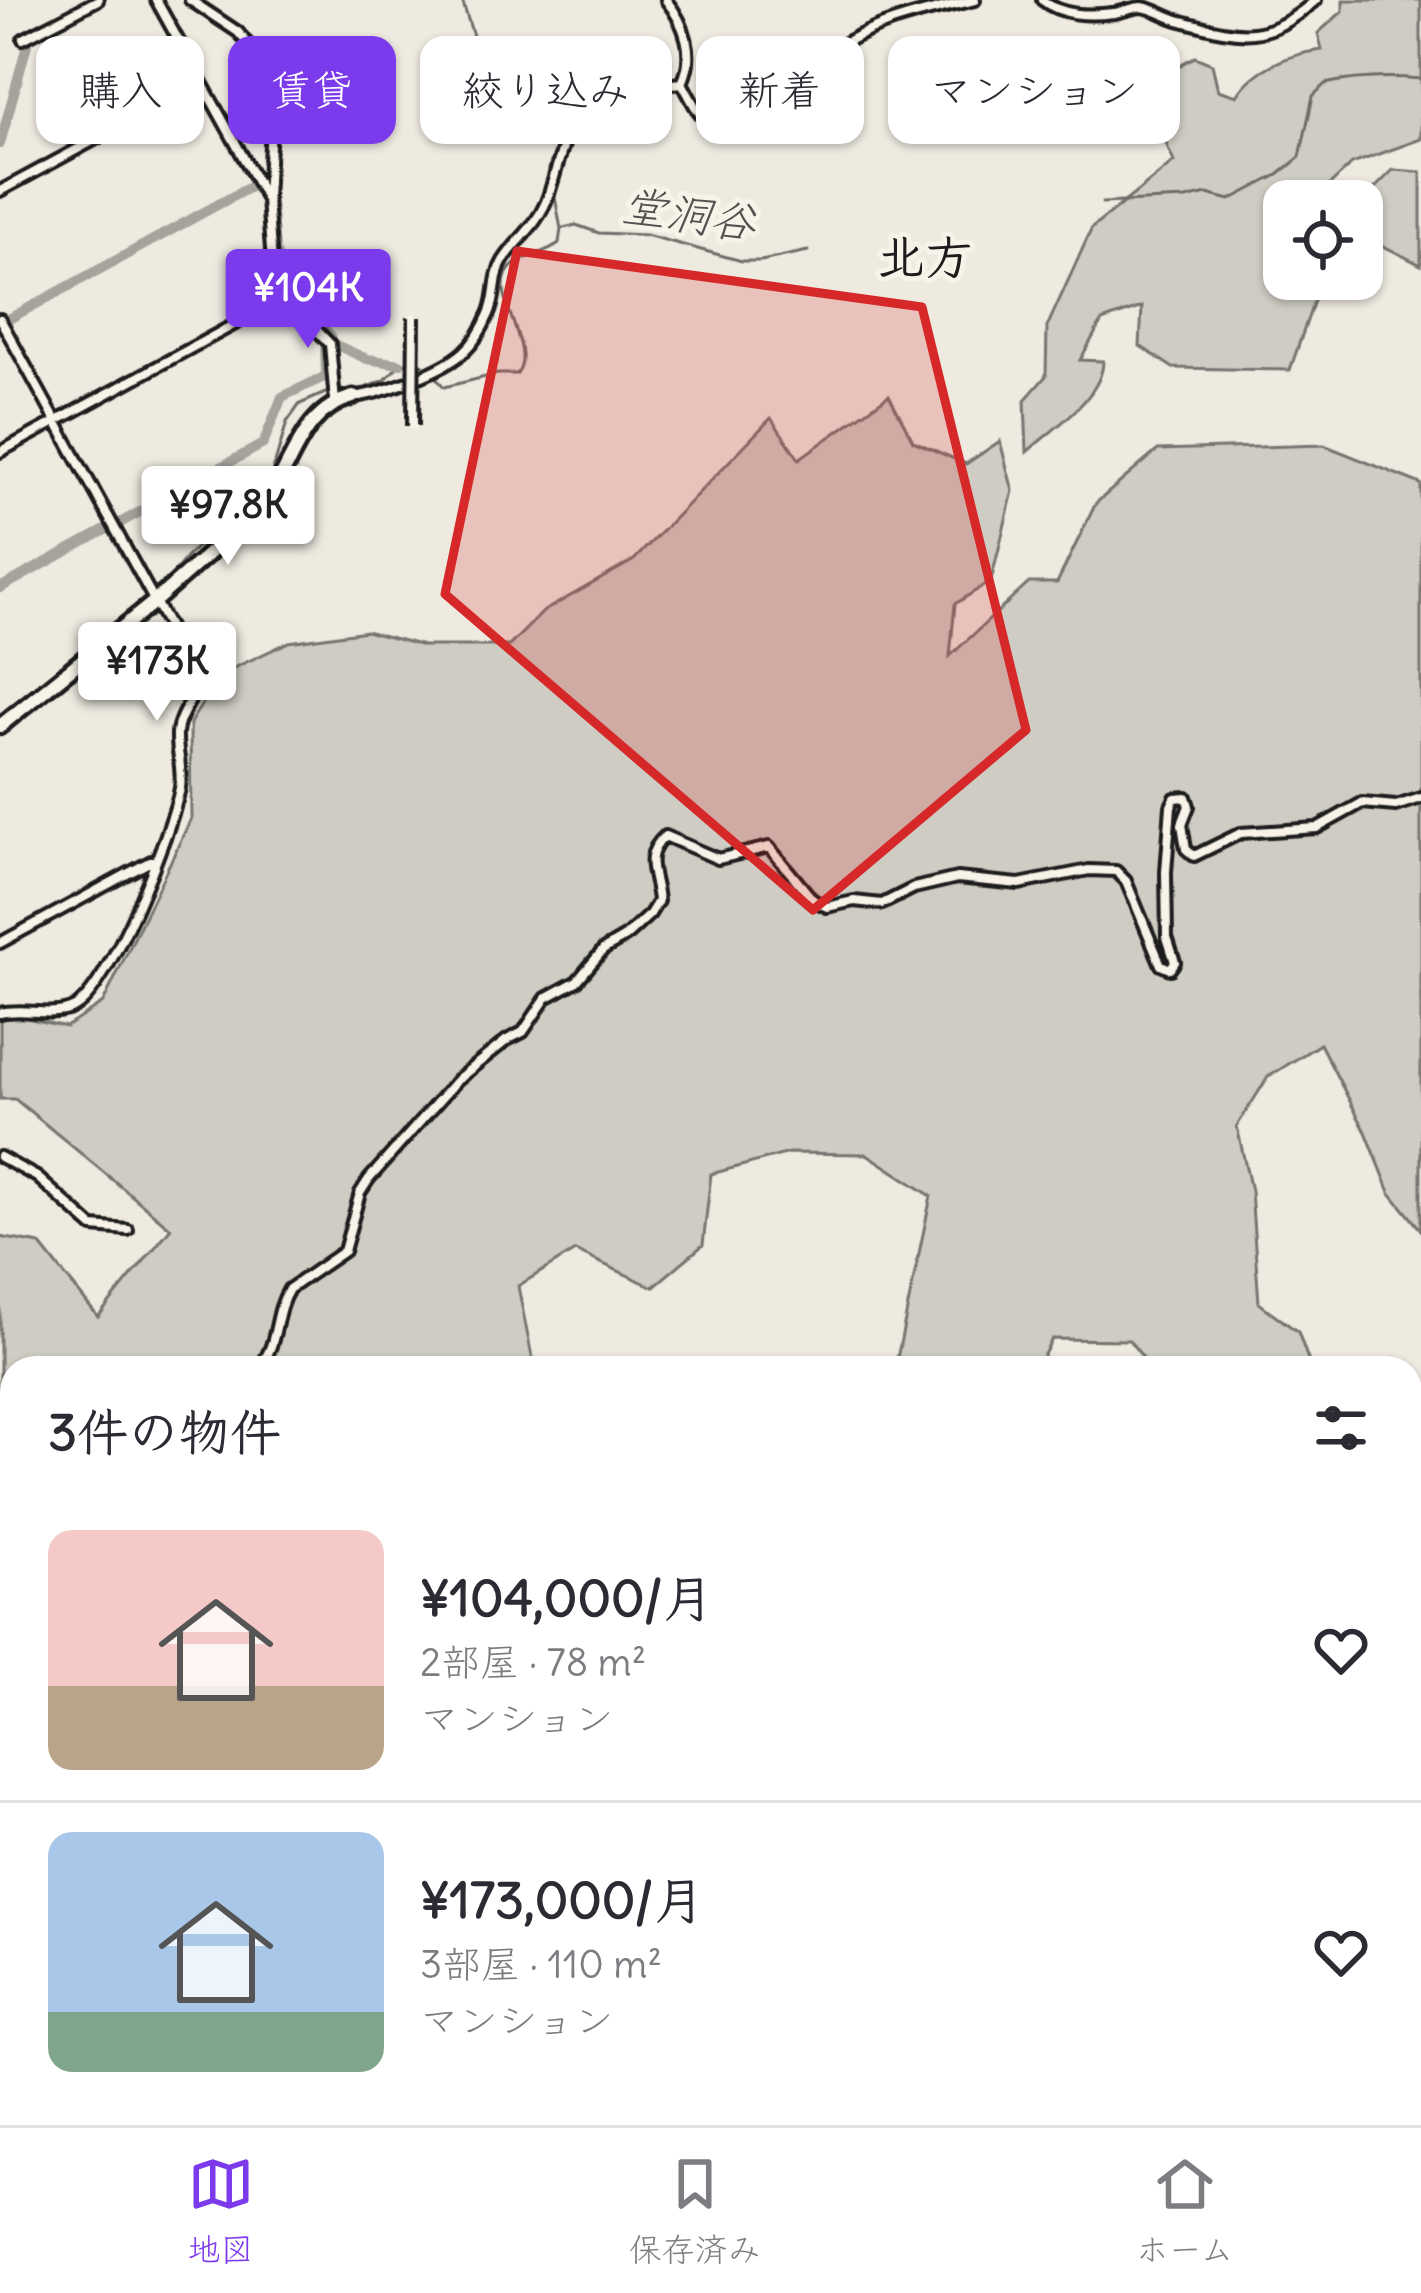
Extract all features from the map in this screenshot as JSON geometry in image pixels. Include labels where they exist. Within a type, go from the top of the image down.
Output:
[{"type":"street","points":[[23,39],[98,0]]},
{"type":"street","points":[[156,0],[175,36]]},
{"type":"street","points":[[190,0],[248,44],[272,109],[267,200],[272,262],[285,297],[330,344],[335,402]]},
{"type":"street","points":[[666,0],[683,22],[689,60],[682,83],[708,123],[720,127],[760,116],[828,55],[857,38],[898,20],[975,0]]},
{"type":"street","points":[[1042,0],[1063,12],[1083,14],[1142,7],[1214,31],[1258,36],[1289,23],[1316,0]]},
{"type":"street","points":[[0,726],[154,602],[269,499],[310,423],[335,402],[371,395],[453,361],[467,350],[492,309],[503,260],[530,232],[545,205],[558,160],[582,112],[606,95],[623,90],[682,83]]},
{"type":"street","points":[[204,90],[267,200]]},
{"type":"street","points":[[0,191],[87,144]]},
{"type":"street","points":[[0,452],[285,297]]},
{"type":"street","points":[[413,427],[414,317]]},
{"type":"street","points":[[0,319],[200,682],[179,724],[180,787],[158,855],[0,943]]},
{"type":"street","points":[[269,1356],[289,1289],[344,1251],[368,1180],[458,1079],[523,1032],[546,998],[577,981],[603,950],[650,914],[658,901],[650,875],[651,856],[665,836],[718,860],[769,847],[813,900],[827,908],[854,901],[890,902],[914,888],[957,878],[1019,884],[1090,870],[1116,871],[1126,880],[1161,965],[1170,969],[1175,962],[1167,938],[1166,872],[1175,798],[1186,796],[1186,849],[1194,856],[1241,833],[1317,828],[1362,803],[1396,806],[1421,798]]},
{"type":"street","points":[[0,1013],[25,1008],[68,1011],[87,998],[109,968],[153,860]]},
{"type":"street","points":[[0,1157],[37,1178],[93,1227],[128,1230]]},
{"type":"highlighted area","points":[[517,251],[922,307],[1026,730],[813,910],[445,594]]},
{"type":"shaded area","points":[[1343,0],[1421,0],[1421,139],[1352,164],[1335,180],[1263,180],[1263,300],[1314,300],[1290,370],[1173,368],[1140,346],[1142,307],[1102,321],[1080,360],[1103,361],[1095,387],[1027,452],[1025,400],[1046,376],[1047,327],[1092,228],[1174,162],[1166,144],[1180,144],[1180,66],[1195,57],[1212,64],[1218,90],[1237,96],[1274,64],[1322,50],[1318,33],[1343,11]]},
{"type":"shaded area","points":[[1393,170],[1421,172],[1421,265],[1383,246],[1383,180]]},
{"type":"shaded area","points":[[889,395],[913,441],[966,464],[1000,441],[1013,491],[991,581],[955,604],[950,656],[1029,583],[1057,583],[1096,503],[1158,450],[1324,445],[1421,484],[1421,1230],[1390,1192],[1366,1132],[1320,1044],[1268,1077],[1237,1126],[1251,1191],[1259,1303],[1298,1332],[1307,1356],[1142,1356],[1129,1340],[1052,1339],[1043,1356],[898,1356],[931,1196],[867,1154],[789,1153],[711,1174],[703,1245],[653,1287],[575,1251],[518,1286],[532,1356],[0,1356],[0,1237],[40,1244],[98,1317],[171,1228],[15,1099],[0,1099],[0,1012],[66,1027],[103,1003],[191,819],[190,723],[221,674],[289,642],[366,631],[423,646],[509,646],[544,611],[634,560],[771,418],[799,459]]},
{"type":"waterway","points":[[462,0],[473,36],[501,49],[533,51],[556,68],[554,89],[561,128],[550,164],[551,183]]},
{"type":"waterway","points":[[0,144],[27,45]]},
{"type":"waterway","name":"堂洞谷","points":[[1102,203],[1207,194],[1230,200],[1278,175],[1300,157],[1313,96],[1325,84],[1421,79]]},
{"type":"waterway","points":[[7,320],[250,187]]},
{"type":"waterway","points":[[270,191],[275,249],[286,288],[331,336]]},
{"type":"waterway","points":[[419,362],[444,387],[517,374],[521,348],[506,302],[506,274],[520,261],[559,243],[554,192]]},
{"type":"waterway","name":"堂洞谷","points":[[563,228],[576,225],[599,233],[646,235],[742,261],[808,251]]},
{"type":"waterway","points":[[336,345],[367,359],[400,364]]},
{"type":"waterway","points":[[118,524],[263,444],[282,397],[326,376],[325,346]]},
{"type":"waterway","points":[[0,715],[167,580],[191,552],[261,493],[287,422],[300,404],[330,391],[365,388],[409,363]]},
{"type":"waterway","points":[[0,588],[109,528]]},
{"type":"district","name":"北方","points":[[925,257]]}]
